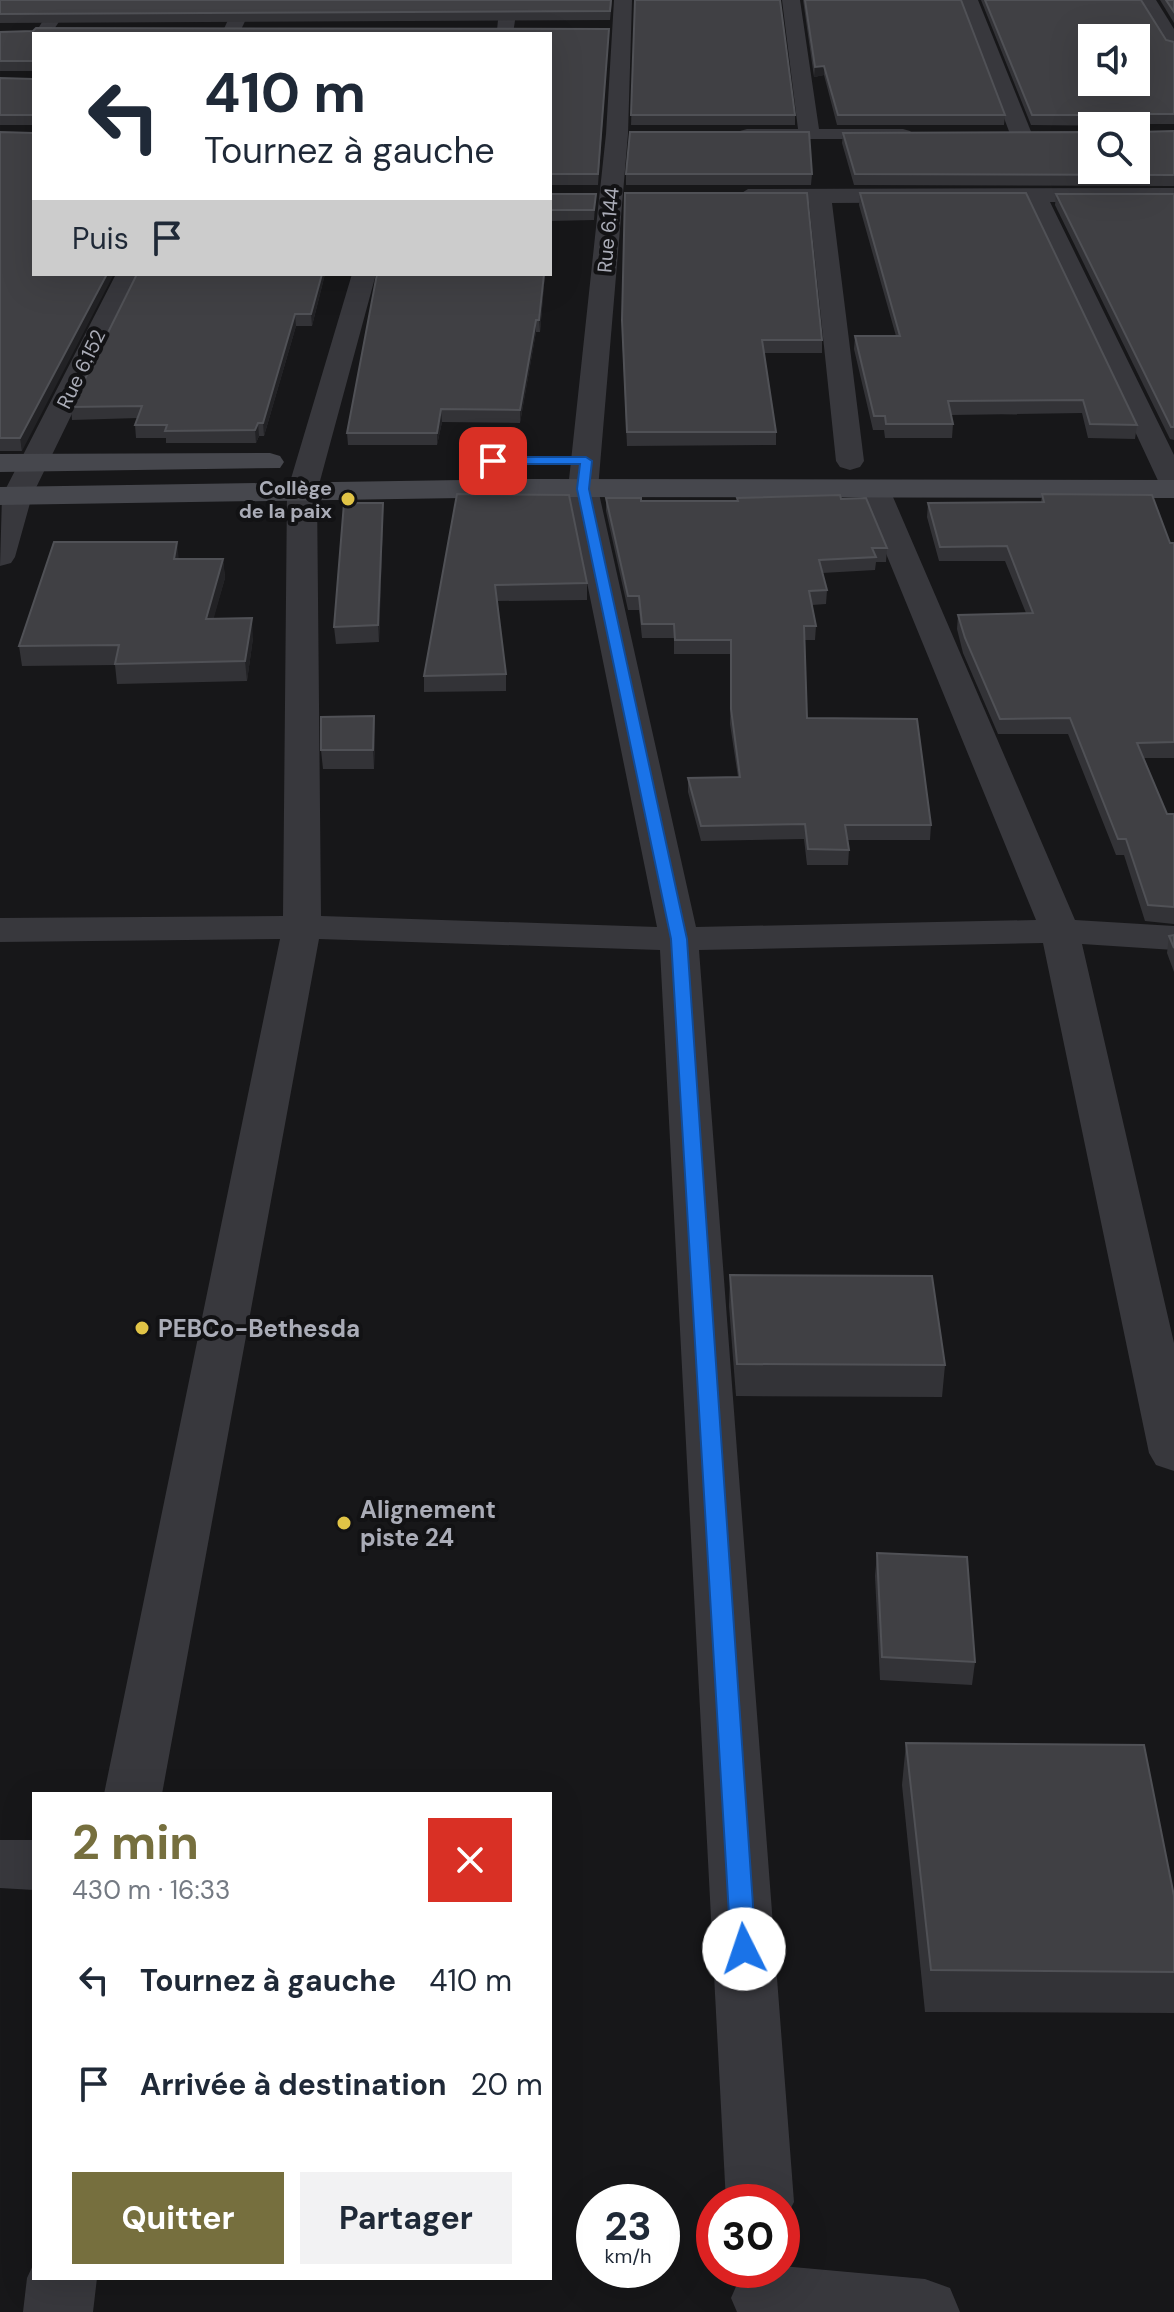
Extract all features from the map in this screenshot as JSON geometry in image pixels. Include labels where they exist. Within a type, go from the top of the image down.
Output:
[{"type":"main road","points":[[820,461],[869,471]]},
{"type":"main road","points":[[1131,462],[1171,474]]},
{"type":"main road","points":[[0,463],[317,472],[584,468],[1171,474]]},
{"type":"main road","points":[[9,496],[317,472]]},
{"type":"street","points":[[44,32],[64,0]]},
{"type":"street","points":[[232,31],[246,0]]},
{"type":"street","points":[[506,30],[509,0]]},
{"type":"street","name":"Rue 6.144","points":[[623,0],[616,29],[625,134],[603,195],[584,468],[679,939],[759,2184]]},
{"type":"street","points":[[791,0],[809,135]]},
{"type":"street","points":[[969,0],[1028,134],[991,134]]},
{"type":"street","points":[[1147,0],[1174,44]]},
{"type":"street","points":[[729,135],[930,135]]},
{"type":"street","points":[[603,195],[641,195]]},
{"type":"street","points":[[731,196],[1174,195]]},
{"type":"street","points":[[820,196],[869,471],[1060,931],[1174,1453]]},
{"type":"street","points":[[1036,196],[1171,474]]},
{"type":"street","name":"Rue 6.152","points":[[0,557],[9,496],[35,463],[127,276]]},
{"type":"street","points":[[133,1792],[302,927],[317,472],[364,276]]},
{"type":"street","points":[[0,930],[302,927],[679,939],[1060,931],[1174,938]]},
{"type":"street","points":[[0,1864],[32,1865]]},
{"type":"street","points":[[58,2312],[62,2280]]},
{"type":"street","points":[[766,2293],[925,2312]]},
{"type":"building","points":[[0,0],[611,0],[610,11],[0,14]]},
{"type":"building","points":[[635,0],[780,0],[795,115],[631,115]]},
{"type":"building","points":[[805,0],[961,0],[1005,115],[838,115],[824,66],[815,67]]},
{"type":"building","points":[[985,0],[1141,0],[1166,40],[1174,42],[1174,114],[1078,112],[1078,115],[1032,115]]},
{"type":"building","points":[[1166,0],[1174,0],[1174,12]]},
{"type":"building","points":[[36,28],[609,29],[598,174],[552,174],[552,32],[32,32],[32,61],[0,61],[0,32],[33,31]]},
{"type":"building","points":[[0,78],[32,79],[32,115],[0,115]]},
{"type":"building","points":[[1174,131],[1174,175],[1150,175],[1150,132]]},
{"type":"building","points":[[0,132],[32,133],[32,276],[106,276],[20,438],[0,438]]},
{"type":"building","points":[[630,132],[809,132],[812,174],[626,174]]},
{"type":"building","points":[[1078,132],[1078,175],[855,174],[843,133]]},
{"type":"building","points":[[625,193],[807,193],[822,340],[762,340],[776,432],[627,432],[622,320]]},
{"type":"building","points":[[860,193],[1026,193],[1137,425],[1090,424],[1083,400],[948,401],[953,424],[886,424],[885,416],[874,416],[855,336],[900,336]]},
{"type":"building","points":[[552,194],[596,194],[594,210],[552,210]]},
{"type":"building","points":[[1056,194],[1174,194],[1174,427],[1171,427]]},
{"type":"building","points":[[136,276],[321,276],[311,314],[295,314],[263,423],[258,423],[255,430],[165,431],[167,425],[135,425],[142,406],[71,407]]},
{"type":"building","points":[[377,276],[544,276],[539,320],[536,320],[520,410],[441,409],[437,433],[347,433]]},
{"type":"building","points":[[457,494],[569,495],[587,583],[495,585],[506,674],[424,676]]},
{"type":"building","points":[[1042,494],[1152,495],[1170,543],[1174,543],[1174,742],[1137,743],[1167,814],[1174,814],[1174,907],[1148,905],[1126,839],[1118,839],[1070,718],[1000,719],[965,638],[958,615],[1033,613],[1007,546],[940,547],[928,503],[1044,502]]},
{"type":"building","points":[[840,495],[841,499],[866,498],[887,548],[872,548],[876,557],[819,560],[827,590],[809,591],[816,626],[804,626],[807,718],[917,719],[931,825],[845,825],[849,850],[808,849],[805,824],[701,826],[688,778],[740,777],[731,709],[731,640],[675,640],[674,624],[642,624],[639,596],[628,596],[606,498],[738,501],[737,498]]},
{"type":"building","points":[[344,503],[383,503],[378,625],[334,627]]},
{"type":"building","points":[[54,542],[177,542],[174,559],[223,559],[206,619],[252,618],[245,661],[115,664],[119,645],[19,646]]},
{"type":"building","points":[[374,716],[373,750],[321,750],[321,717]]},
{"type":"building","points":[[730,1275],[932,1276],[945,1365],[737,1364]]},
{"type":"building","points":[[877,1553],[967,1557],[975,1662],[882,1657]]},
{"type":"building","points":[[906,1743],[1144,1745],[1174,1896],[1174,1972],[931,1970]]},
{"type":"place","name":"Collège de la paix","points":[[348,499]]},
{"type":"place","name":"PEBCo-Bethesda","points":[[142,1328]]},
{"type":"place","name":"Alignement piste 24","points":[[344,1523]]},
{"type":"route","points":[[493,461],[586,461],[583,489],[679,939],[744,1949]]}]
